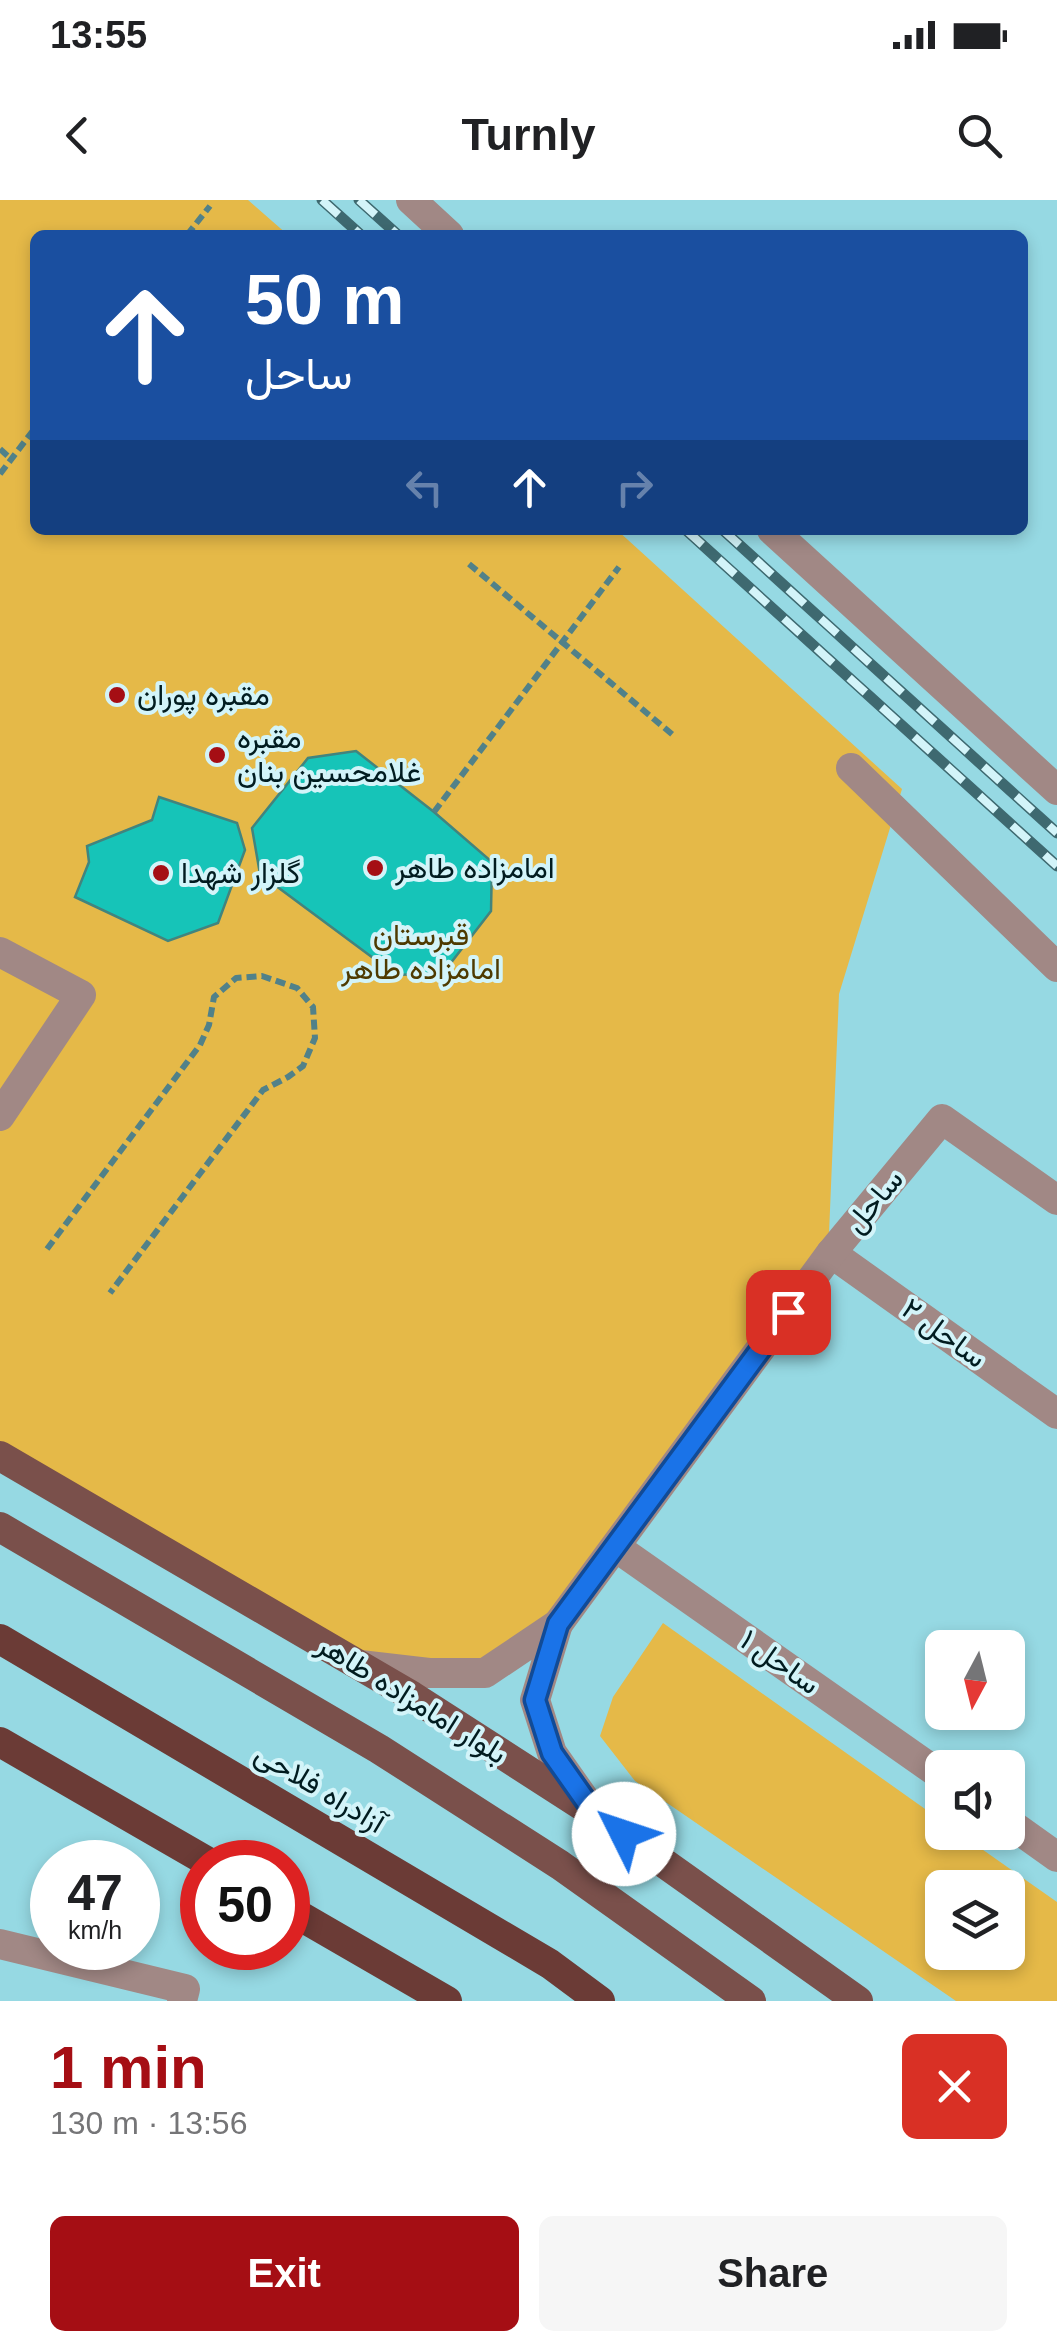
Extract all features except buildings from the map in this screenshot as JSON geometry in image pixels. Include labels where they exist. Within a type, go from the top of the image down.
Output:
[{"type":"highway","name":"آزادراه فلاحی","points":[[0,1639],[550,1964],[600,2001]]},
{"type":"highway","points":[[0,1742],[180,1846]]},
{"type":"highway","points":[[310,1922],[447,2001]]},
{"type":"main road","name":"بلوار امامزاده طاهر","points":[[0,1456],[360,1665],[595,1814],[858,2001]]},
{"type":"main road","name":"بلوار امامزاده طاهر","points":[[0,1527],[379,1748],[560,1865],[752,2001]]},
{"type":"street","points":[[411,200],[444,230]]},
{"type":"street","points":[[777,535],[1057,790]]},
{"type":"street","points":[[851,768],[1057,966]]},
{"type":"street","points":[[0,952],[81,995],[0,1116]]},
{"type":"street","name":"ساحل","points":[[558,1624],[832,1253],[942,1118],[1057,1200]]},
{"type":"street","name":"ساحل ۲","points":[[832,1253],[1057,1414]]},
{"type":"street","name":"ساحل ۱","points":[[616,1548],[925,1764]]},
{"type":"street","points":[[360,1665],[428,1673],[485,1673],[558,1624]]},
{"type":"street","points":[[558,1624],[535,1700],[552,1753],[595,1814]]},
{"type":"street","points":[[1025,1834],[1057,1857]]},
{"type":"street","points":[[0,1944],[184,1995]]},
{"type":"path","points":[[190,230],[210,206]]},
{"type":"path","points":[[0,474],[30,434]]},
{"type":"path","points":[[0,450],[11,459]]},
{"type":"path","points":[[469,564],[673,735]]},
{"type":"path","points":[[434,812],[619,567]]},
{"type":"path","points":[[47,1249],[200,1045],[209,1025],[214,997],[236,978],[262,976],[296,988],[312,1007],[315,1038],[303,1066],[263,1090],[110,1293]]},
{"type":"green space","name":"قبرستان امامزاده طاهر","points":[[0,200],[248,200],[282,230],[30,230],[30,535],[623,535],[902,789],[839,994],[829,1234],[558,1624],[485,1673],[360,1665],[0,1456]]},
{"type":"green space","points":[[663,1623],[925,1809],[925,1850],[983,1850],[1012,1870],[925,1870],[925,1970],[1025,1970],[1025,1879],[1057,1902],[1057,2001],[956,2001],[635,1781],[600,1736],[613,1697]]},
{"type":"railway","points":[[322,200],[355,230]]},
{"type":"railway","points":[[359,200],[392,230]]},
{"type":"railway","points":[[692,535],[1057,866]]},
{"type":"railway","points":[[729,535],[1057,833]]},
{"type":"place","name":"مقبره پوران","points":[[117,695]]},
{"type":"place","name":"مقبره غلامحسین بنان","points":[[217,755]]},
{"type":"place","name":"امامزاده طاهر","points":[[375,868]]},
{"type":"place","name":"گلزار شهدا","points":[[161,873]]},
{"type":"route","points":[[624,1834],[595,1814],[552,1753],[535,1700],[546,1662],[558,1624],[788,1312]]}]
